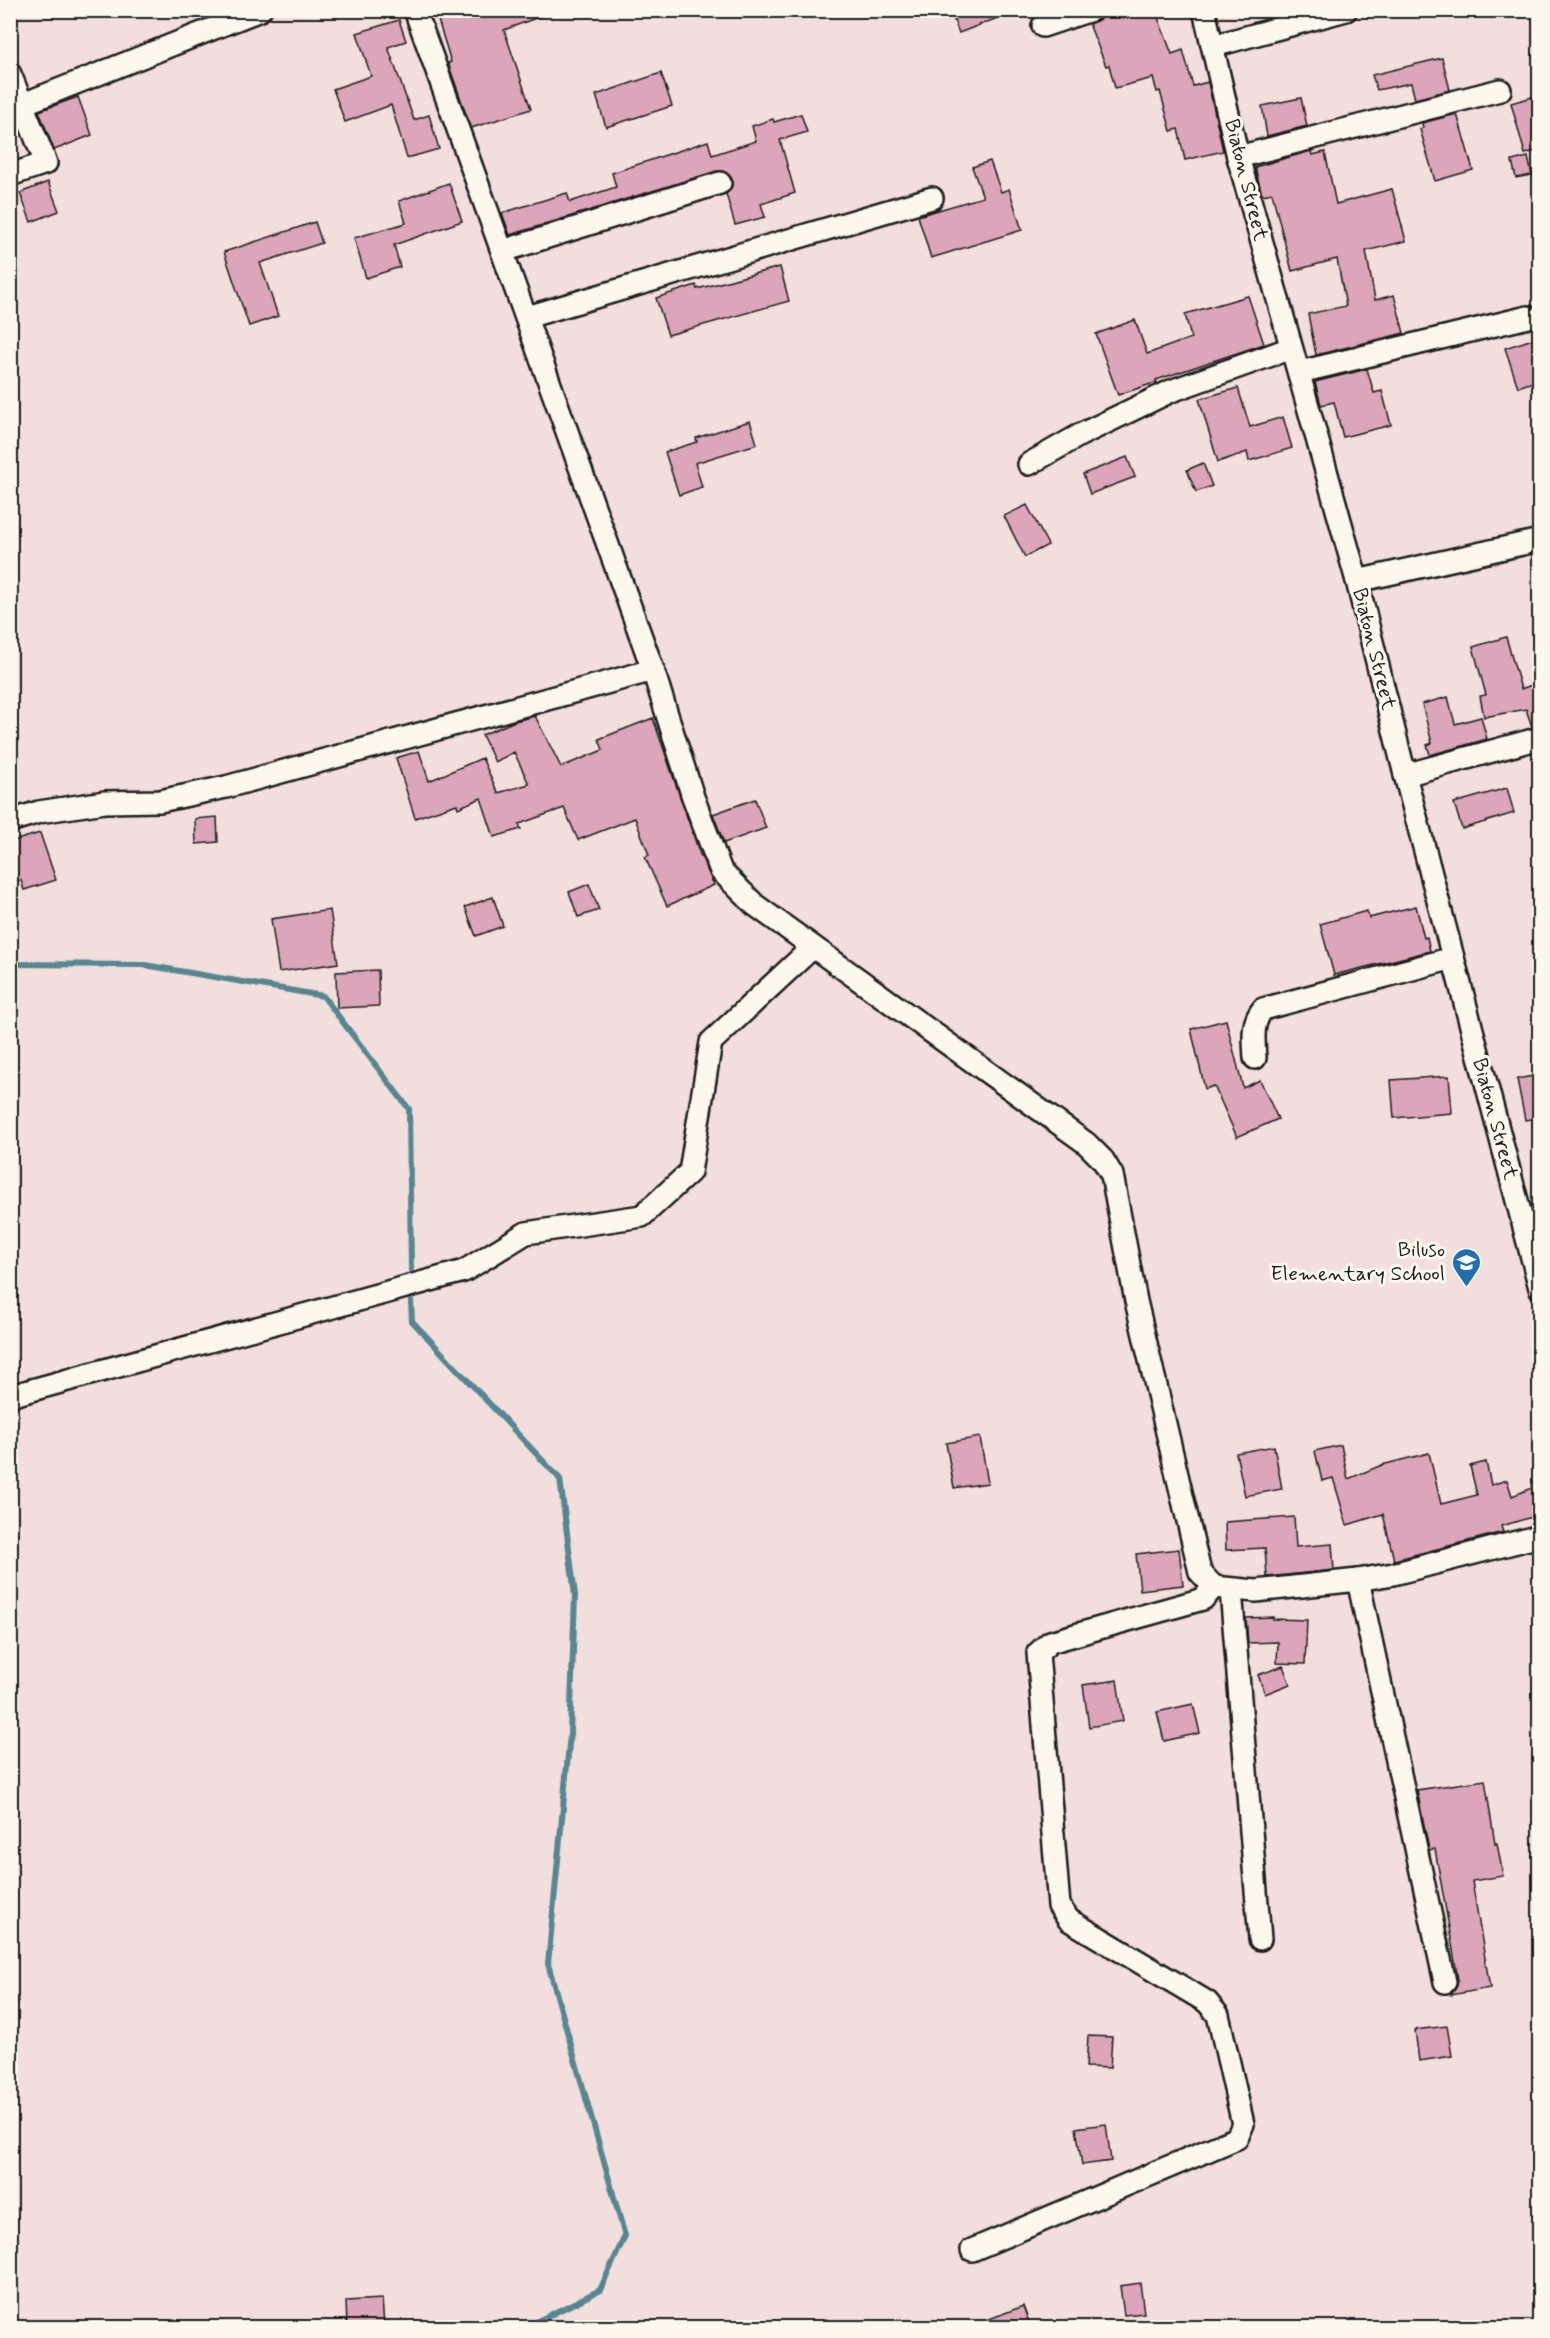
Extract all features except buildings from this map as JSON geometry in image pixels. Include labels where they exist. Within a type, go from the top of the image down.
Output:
[{"type":"street","points":[[23,105],[261,10]]},
{"type":"street","points":[[415,10],[653,670],[693,797],[721,871],[755,905],[1086,1143],[1103,1160],[1112,1174],[1136,1301],[1200,1572],[1222,1589],[1260,1938]]},
{"type":"street","points":[[1043,26],[1091,10]]},
{"type":"street","name":"Biaton Street","points":[[1204,10],[1238,157],[1357,581],[1405,775],[1539,1288]]},
{"type":"street","points":[[1213,46],[1346,10]]},
{"type":"street","points":[[10,74],[46,163],[10,175]]},
{"type":"street","points":[[1238,157],[1500,90]]},
{"type":"street","points":[[503,250],[720,183]]},
{"type":"street","points":[[527,317],[932,198]]},
{"type":"street","points":[[1300,372],[1528,317]]},
{"type":"street","points":[[1029,464],[1080,435],[1171,391],[1291,348]]},
{"type":"street","points":[[1357,581],[1539,540]]},
{"type":"street","points":[[10,821],[39,812],[105,802],[160,801],[226,787],[653,670]]},
{"type":"street","points":[[1405,775],[1539,738]]},
{"type":"street","points":[[10,1396],[464,1271],[526,1233],[642,1216],[690,1172],[711,1042],[813,947]]},
{"type":"street","points":[[1255,1058],[1254,1030],[1257,1017],[1263,1009],[1453,958]]},
{"type":"street","points":[[972,2250],[1236,2138],[1243,2124],[1218,2014],[1207,2002],[1069,1920],[1059,1906],[1038,1653],[1050,1642],[1203,1599],[1222,1589],[1256,1591],[1358,1580],[1393,1574],[1539,1536]]},
{"type":"street","points":[[1358,1580],[1445,1982]]},
{"type":"waterway","points":[[10,964],[145,965],[323,996],[409,1109],[411,1269]]},
{"type":"waterway","points":[[411,1301],[412,1321],[560,1479],[575,1595],[570,1734],[548,1964],[625,2236],[600,2290],[524,2328]]},
{"type":"place","name":"Biluso Elementary School","points":[[1466,1288]]}]
